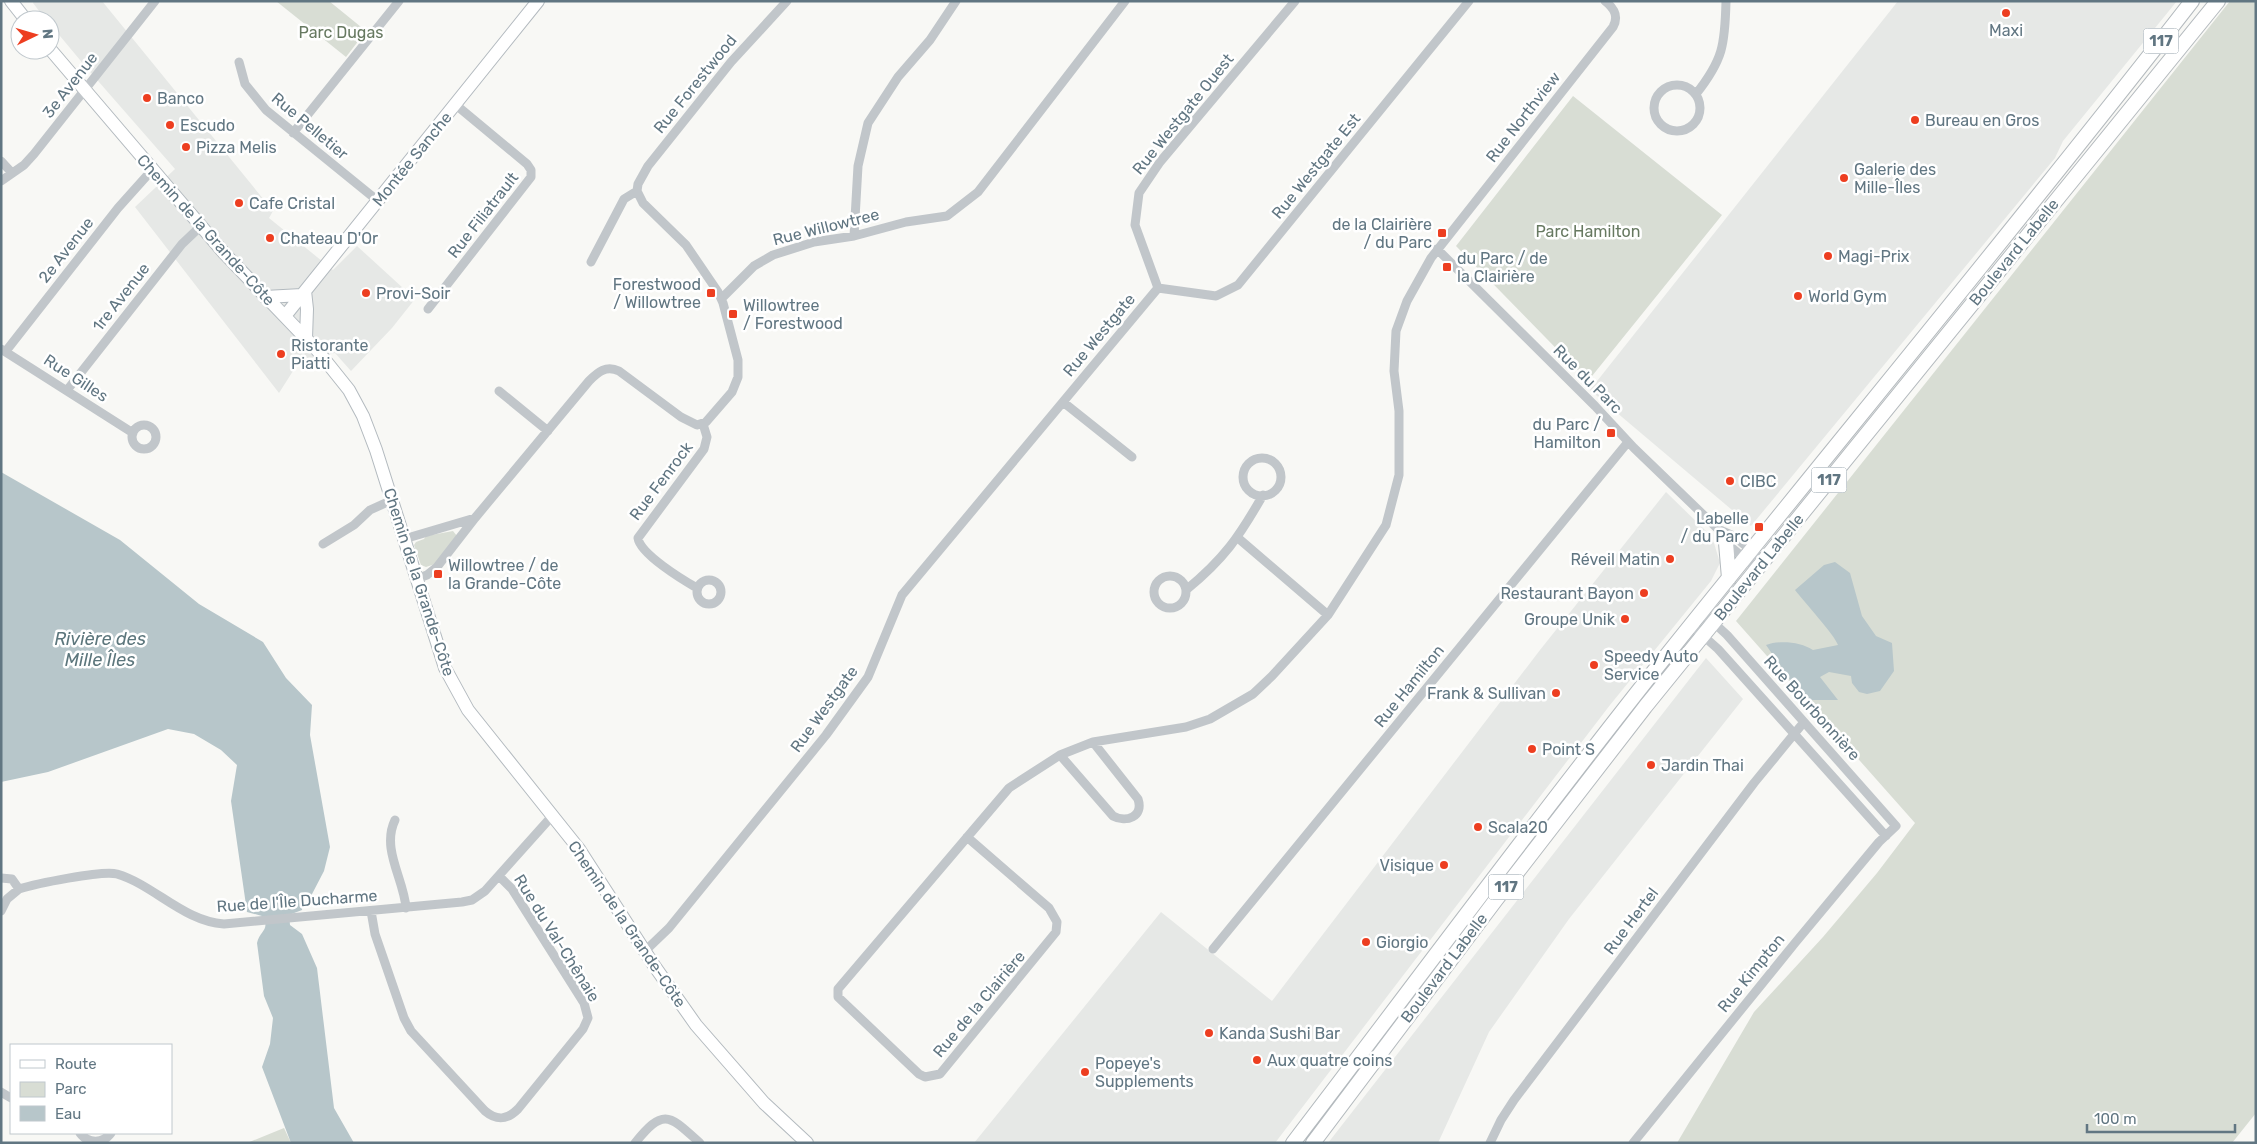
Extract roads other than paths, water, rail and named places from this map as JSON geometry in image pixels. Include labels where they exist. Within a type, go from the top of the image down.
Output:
[{"type":"main road","name":"Montée Sanche","points":[[285,316],[538,1]]},
{"type":"main road","name":"Boulevard Labelle","points":[[1294,1143],[1483,891],[1691,625],[1978,271],[2192,1]]},
{"type":"main road","name":"Boulevard Labelle","points":[[1313,1143],[1561,814],[1714,622],[2218,1]]},
{"type":"main road","name":"Chemin de la Grande-Côte","points":[[59,60],[84,92],[201,226],[338,374],[355,398],[375,445],[440,654],[455,690],[468,710],[553,815],[592,868],[689,1016],[720,1054],[772,1110],[807,1143]]},
{"type":"main road","points":[[265,297],[304,293],[307,309],[306,338]]},
{"type":"main road","points":[[1726,543],[1730,578]]},
{"type":"street","name":"3e Avenue","points":[[1,180],[34,154],[155,1]]},
{"type":"street","points":[[293,133],[399,1]]},
{"type":"street","name":"Rue Forestwood","points":[[638,192],[638,184],[648,166],[742,48],[787,1]]},
{"type":"street","points":[[854,236],[858,166],[868,123],[898,77],[930,40],[956,1]]},
{"type":"street","name":"Rue Willowtree","points":[[722,298],[754,266],[767,258],[814,242],[854,236],[906,222],[947,216],[978,192],[1125,1]]},
{"type":"street","name":"Rue Westgate Ouest","points":[[1158,288],[1135,225],[1139,193],[1160,162],[1295,1]]},
{"type":"street","name":"Rue Westgate Est","points":[[1158,288],[1216,296],[1238,285],[1469,1]]},
{"type":"street","name":"Rue Northview","points":[[1437,249],[1613,27],[1616,14],[1605,1]]},
{"type":"street","points":[[1696,94],[1712,74],[1720,56],[1725,37],[1726,1]]},
{"type":"street","name":"Rue Pelletier","points":[[239,62],[242,80],[266,110],[378,201]]},
{"type":"street","points":[[1680,85],[1687,87],[1696,94],[1700,110],[1698,117],[1689,127],[1682,130],[1666,128],[1657,119],[1654,112],[1655,99],[1666,88],[1680,85]]},
{"type":"street","name":"Rue Filiatrault","points":[[428,309],[532,177],[531,170],[527,164],[456,104]]},
{"type":"street","points":[[1,161],[12,173]]},
{"type":"street","name":"2e Avenue","points":[[4,350],[118,208],[152,170]]},
{"type":"street","points":[[416,578],[435,569],[475,518],[596,374],[611,368],[619,371],[694,425],[703,424],[728,398],[738,377],[738,360],[722,298],[692,252],[679,237],[645,206],[638,192],[628,196],[622,202],[591,262]]},
{"type":"street","name":"1re Avenue","points":[[68,389],[182,244],[201,226]]},
{"type":"street","name":"Rue du Parc","points":[[1437,249],[1595,406],[1628,442],[1718,529],[1726,543],[1748,555],[1761,565]]},
{"type":"street","name":"Rue de la Clairière","points":[[967,837],[1049,908],[1057,922],[1056,932],[940,1074],[925,1077],[919,1074],[838,997],[838,989],[967,837],[1009,788],[1060,755],[1092,742],[1186,727],[1210,719],[1253,694],[1328,615],[1386,525],[1399,476],[1399,411],[1394,371],[1396,331],[1407,301],[1424,268],[1437,249]]},
{"type":"street","name":"Rue Westgate","points":[[645,951],[669,928],[826,735],[868,678],[902,595],[1158,288]]},
{"type":"street","name":"Rue Gilles","points":[[4,350],[68,389],[134,433]]},
{"type":"street","points":[[499,391],[548,431]]},
{"type":"street","name":"Rue Westgate","points":[[1063,402],[1132,457]]},
{"type":"street","name":"Rue Fenrock","points":[[697,588],[677,576],[646,551],[638,538],[704,449],[707,436],[703,424]]},
{"type":"street","name":"Rue Hamilton","points":[[1213,949],[1628,442]]},
{"type":"street","points":[[1186,590],[1212,569],[1238,538],[1263,495],[1276,489],[1281,475],[1274,462],[1261,458],[1248,464],[1243,478],[1250,491],[1263,495]]},
{"type":"street","points":[[323,544],[354,525],[370,510],[392,500]]},
{"type":"street","points":[[404,539],[475,518]]},
{"type":"street","name":"Rue du Parc","points":[[1718,529],[1734,536],[1748,555]]},
{"type":"street","points":[[1238,538],[1328,615]]},
{"type":"street","name":"Rue Bourbonnière","points":[[1702,612],[1714,622],[1896,826]]},
{"type":"street","name":"Rue Bourbonnière","points":[[1691,625],[1718,649],[1886,836]]},
{"type":"street","name":"Rue Hertel","points":[[1490,1143],[1501,1120],[1514,1100],[1804,722]]},
{"type":"street","points":[[1060,755],[1113,816],[1122,820],[1131,819],[1138,814],[1140,806],[1138,799],[1092,742]]},
{"type":"street","name":"Rue de l'Île Ducharme","points":[[19,889],[112,873],[128,879],[205,921],[224,924],[467,901],[480,894],[500,876],[553,815]]},
{"type":"street","points":[[395,820],[390,843],[406,908]]},
{"type":"street","name":"Rue Kimpton","points":[[1633,1143],[1790,949],[1896,826]]},
{"type":"street","name":"Rue du Val-Chênaie","points":[[371,911],[375,934],[404,1018],[411,1031],[484,1111],[494,1118],[504,1118],[518,1109],[583,1029],[588,1018],[584,1003],[512,889],[500,876]]},
{"type":"street","points":[[1,878],[12,879],[19,889],[7,899],[2,907]]},
{"type":"street","points":[[635,1143],[654,1122],[667,1119],[680,1125],[700,1143]]},
{"type":"street","points":[[79,1134],[94,1142],[104,1140],[110,1134]]},
{"type":"water","name":"Rivière des Mille Îles","points":[[1,472],[120,540],[199,604],[263,642],[286,678],[312,705],[310,735],[330,847],[324,871],[311,896],[303,899],[302,910],[289,915],[290,925],[302,934],[317,968],[334,1108],[354,1143],[291,1143],[262,1067],[270,1044],[273,1018],[264,996],[257,943],[265,924],[262,916],[247,912],[231,801],[237,765],[221,750],[194,734],[168,729],[48,772],[1,782]]},
{"type":"water","points":[[1835,562],[1850,573],[1862,616],[1876,636],[1892,643],[1894,671],[1880,691],[1867,694],[1859,692],[1852,683],[1851,676],[1829,672],[1820,677],[1838,700],[1804,700],[1766,645],[1790,643],[1803,645],[1813,650],[1838,645],[1795,590],[1824,565]]},
{"type":"place","name":"Maxi","points":[[2006,13]]},
{"type":"place","name":"Banco","points":[[147,98]]},
{"type":"place","name":"Bureau en Gros","points":[[1915,120]]},
{"type":"place","name":"Escudo","points":[[170,125]]},
{"type":"place","name":"Pizza Melis","points":[[186,147]]},
{"type":"place","name":"Galerie des Mille-Îles","points":[[1844,178]]},
{"type":"place","name":"Cafe Cristal","points":[[239,203]]},
{"type":"place","name":"de la Clairière / du Parc","points":[[1442,233]]},
{"type":"place","name":"Chateau D'Or","points":[[270,238]]},
{"type":"place","name":"Magi-Prix","points":[[1828,256]]},
{"type":"place","name":"du Parc / de la Clairière","points":[[1447,267]]},
{"type":"place","name":"Provi-Soir","points":[[366,293]]},
{"type":"place","name":"Forestwood / Willowtree","points":[[711,293]]},
{"type":"place","name":"World Gym","points":[[1798,296]]},
{"type":"place","name":"Willowtree / Forestwood","points":[[733,314]]},
{"type":"place","name":"Ristorante Piatti","points":[[281,354]]},
{"type":"place","name":"du Parc / Hamilton","points":[[1611,433]]},
{"type":"place","name":"CIBC","points":[[1730,481]]},
{"type":"place","name":"Labelle / du Parc","points":[[1759,527]]},
{"type":"place","name":"Réveil Matin","points":[[1670,559]]},
{"type":"place","name":"Willowtree / de la Grande-Côte","points":[[438,574]]},
{"type":"place","name":"Restaurant Bayon","points":[[1644,593]]},
{"type":"place","name":"Groupe Unik","points":[[1625,619]]},
{"type":"place","name":"Speedy Auto Service","points":[[1594,665]]},
{"type":"place","name":"Frank & Sullivan","points":[[1556,693]]},
{"type":"place","name":"Point S","points":[[1532,749]]},
{"type":"place","name":"Jardin Thai","points":[[1651,765]]},
{"type":"place","name":"Scala20","points":[[1478,827]]},
{"type":"place","name":"Visique","points":[[1444,865]]},
{"type":"place","name":"Giorgio","points":[[1366,942]]},
{"type":"place","name":"Kanda Sushi Bar","points":[[1209,1033]]},
{"type":"place","name":"Aux quatre coins","points":[[1257,1060]]},
{"type":"place","name":"Popeye's Supplements","points":[[1085,1072]]},
{"type":"park label","name":"Parc Dugas","points":[[341,32]]},
{"type":"park label","name":"Parc Hamilton","points":[[1588,231]]}]
